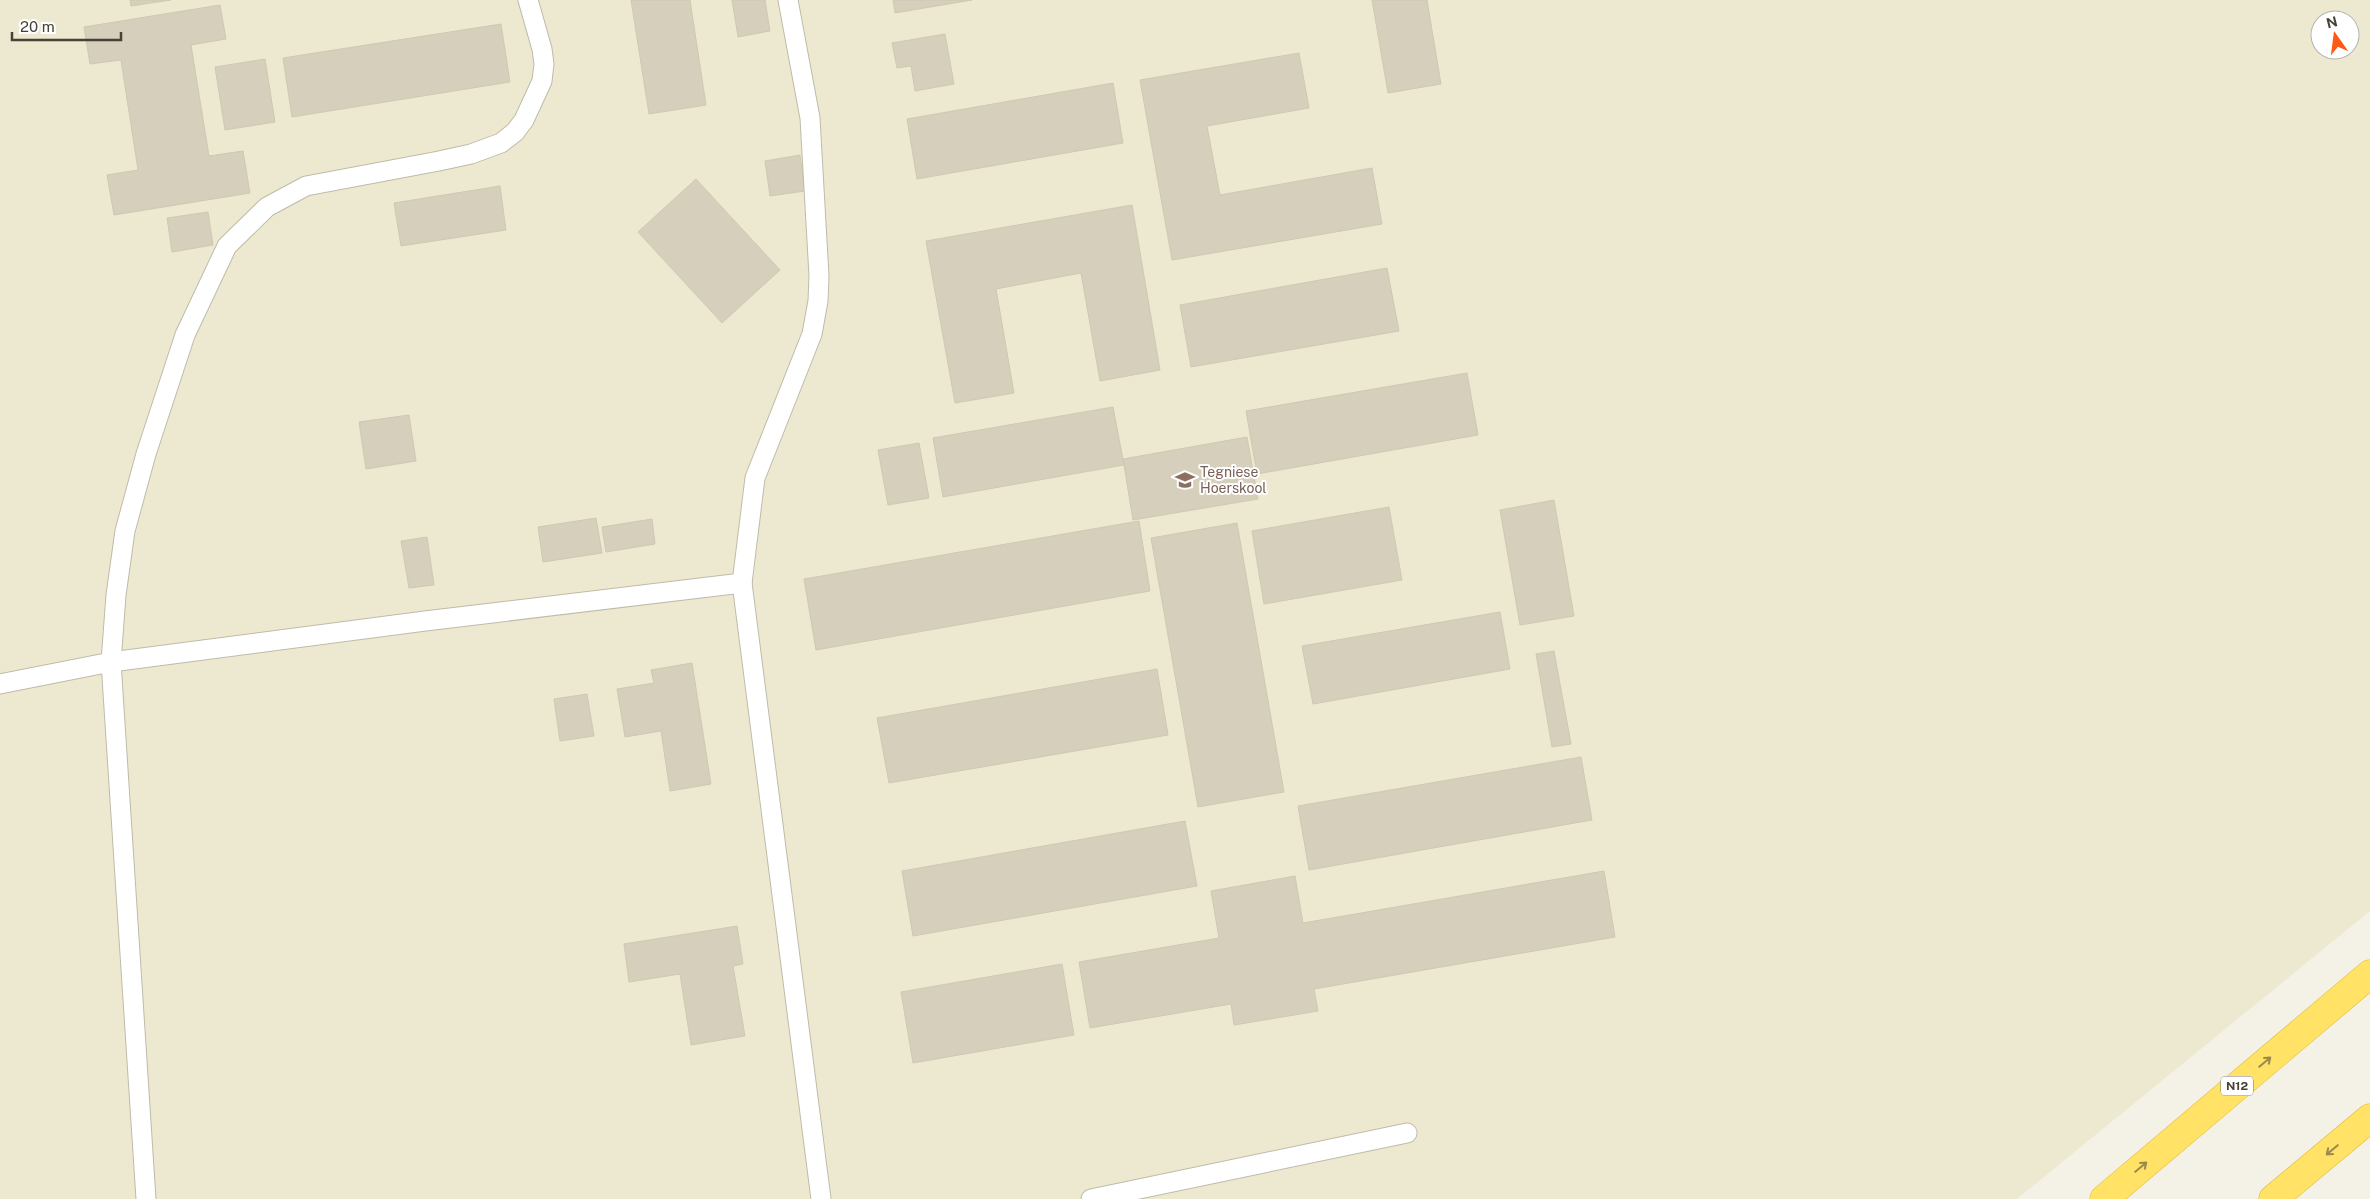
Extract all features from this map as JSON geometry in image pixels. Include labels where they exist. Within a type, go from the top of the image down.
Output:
[{"type":"highway","name":"N12","points":[[2104,1199],[2370,974]]},
{"type":"highway","points":[[2273,1199],[2370,1118]]},
{"type":"lane","points":[[146,1199],[111,662],[116,595],[125,531],[146,454],[185,335],[227,246],[267,207],[306,186],[471,154],[501,143],[515,132],[524,120],[542,81],[544,64],[528,0]]},
{"type":"lane","points":[[788,0],[810,118],[820,276],[812,334],[755,478],[742,583],[821,1199]]},
{"type":"lane","points":[[0,684],[111,662],[425,621],[742,583]]},
{"type":"lane","points":[[1091,1199],[1407,1133]]},
{"type":"shaded area","name":"Tegniese Hoerskool","points":[[0,0],[2370,0],[2370,911],[2017,1199],[0,1199]]},
{"type":"building","points":[[130,0],[171,0],[131,6]]},
{"type":"building","points":[[631,0],[690,0],[706,105],[649,114]]},
{"type":"building","points":[[732,0],[765,0],[770,31],[738,37]]},
{"type":"building","points":[[893,0],[972,0],[895,13]]},
{"type":"building","points":[[1372,0],[1427,0],[1441,84],[1388,93]]},
{"type":"building","points":[[220,5],[226,39],[191,45],[209,156],[243,151],[250,193],[114,215],[107,175],[138,170],[121,60],[90,64],[84,27]]},
{"type":"building","points":[[501,24],[510,82],[292,117],[283,58]]},
{"type":"building","points":[[945,34],[954,84],[915,91],[911,66],[897,68],[892,43]]},
{"type":"building","points":[[1299,53],[1309,108],[1207,126],[1220,195],[1372,168],[1382,224],[1172,260],[1140,80]]},
{"type":"building","points":[[265,59],[275,122],[225,130],[215,67]]},
{"type":"building","points":[[1113,83],[1123,143],[917,179],[907,119]]},
{"type":"building","points":[[800,155],[805,191],[770,196],[765,161]]},
{"type":"building","points":[[696,179],[780,270],[722,323],[638,232]]},
{"type":"building","points":[[500,186],[506,230],[401,246],[394,203]]},
{"type":"building","points":[[1132,205],[1160,370],[1100,381],[1081,273],[996,289],[1014,393],[955,403],[926,241]]},
{"type":"building","points":[[208,212],[213,245],[172,252],[167,218]]},
{"type":"building","points":[[1387,268],[1399,331],[1191,367],[1180,305]]},
{"type":"building","points":[[1467,373],[1478,435],[1257,474],[1246,411]]},
{"type":"building","points":[[1113,407],[1124,465],[943,497],[933,438]]},
{"type":"building","points":[[409,415],[416,461],[366,469],[359,422]]},
{"type":"building","points":[[1247,437],[1258,499],[1133,520],[1123,459]]},
{"type":"building","points":[[919,443],[929,498],[888,505],[878,450]]},
{"type":"building","points":[[1554,500],[1574,616],[1520,625],[1500,510]]},
{"type":"building","points":[[1389,507],[1402,580],[1264,604],[1252,531]]},
{"type":"building","points":[[596,518],[602,553],[543,562],[538,527]]},
{"type":"building","points":[[652,519],[655,544],[606,552],[602,527]]},
{"type":"building","points":[[1139,521],[1150,591],[816,650],[804,579]]},
{"type":"building","points":[[1237,523],[1284,792],[1198,807],[1151,538]]},
{"type":"building","points":[[427,537],[434,585],[409,588],[401,541]]},
{"type":"building","points":[[1500,612],[1510,669],[1313,704],[1302,646]]},
{"type":"building","points":[[1554,651],[1571,744],[1552,747],[1536,654]]},
{"type":"building","points":[[692,663],[711,784],[670,791],[661,731],[625,737],[617,689],[654,683],[651,670]]},
{"type":"building","points":[[1157,669],[1168,735],[889,783],[877,718]]},
{"type":"building","points":[[587,694],[594,736],[560,741],[554,699]]},
{"type":"building","points":[[1581,757],[1592,820],[1309,870],[1298,806]]},
{"type":"building","points":[[1185,821],[1197,886],[913,936],[902,871]]},
{"type":"building","points":[[1604,871],[1615,937],[1314,989],[1318,1011],[1234,1025],[1231,1004],[1090,1028],[1079,962],[1219,938],[1211,891],[1295,876],[1303,923]]},
{"type":"building","points":[[737,926],[743,964],[733,966],[745,1036],[691,1045],[680,974],[629,982],[624,944]]},
{"type":"building","points":[[1062,964],[1074,1035],[913,1063],[901,992]]},
{"type":"place","name":"Tegniese Hoerskool","points":[[1185,480]]}]
